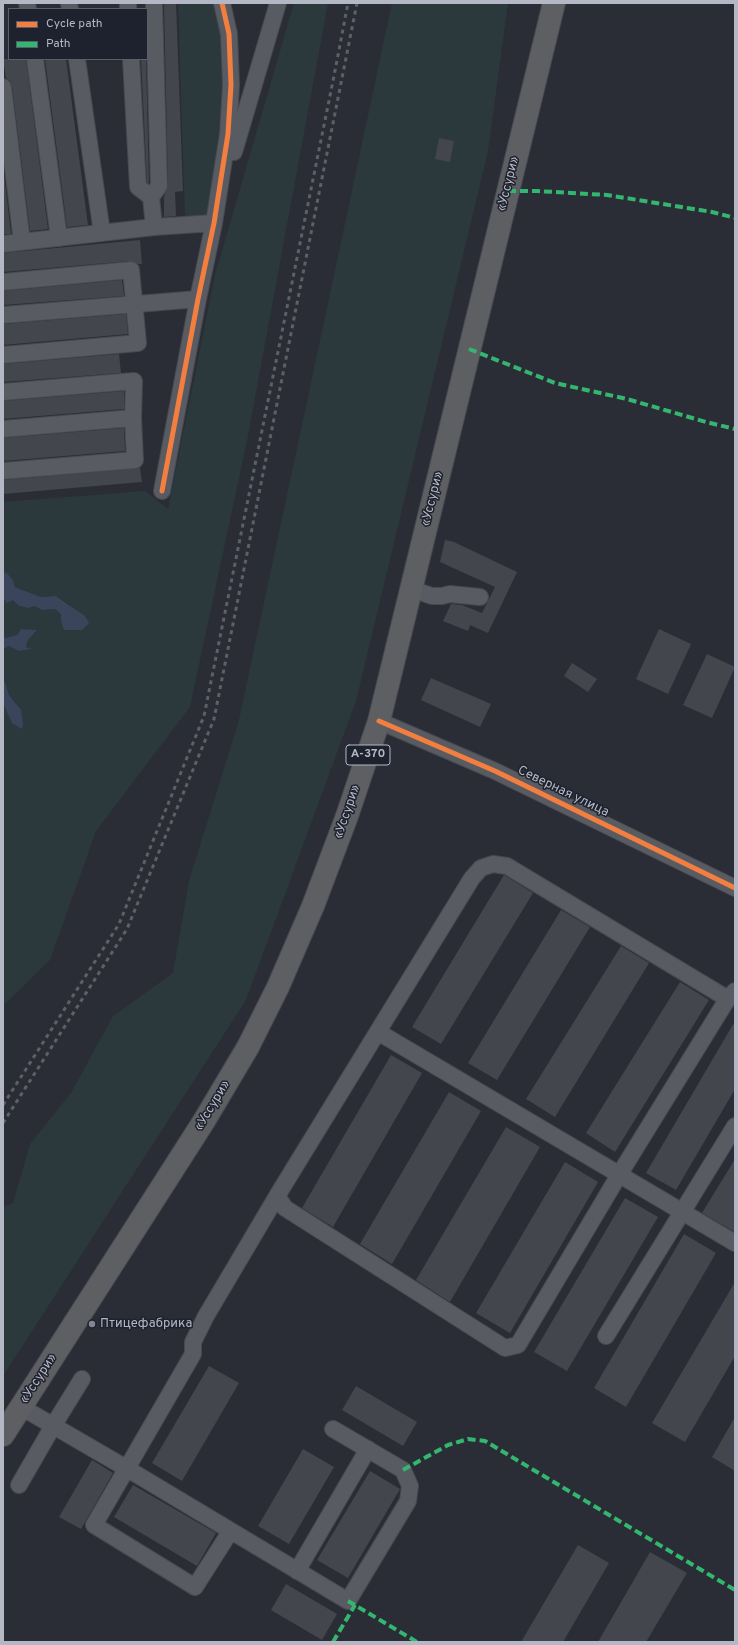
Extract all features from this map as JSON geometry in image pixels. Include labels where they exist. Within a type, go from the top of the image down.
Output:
[{"type":"highway","name":"«Уссури»","points":[[3,1435],[204,1121],[248,1047],[278,987],[313,906],[347,816],[379,721],[554,3]]},
{"type":"street","points":[[154,3],[159,186],[151,197],[154,227]]},
{"type":"street","points":[[162,491],[198,299],[214,223],[228,134],[231,85],[229,34],[222,3]]},
{"type":"street","points":[[214,223],[242,122],[278,3]]},
{"type":"street","points":[[35,60],[59,238]]},
{"type":"street","points":[[77,60],[102,233]]},
{"type":"street","points":[[131,60],[138,187],[151,197]]},
{"type":"street","points":[[3,87],[22,242]]},
{"type":"street","points":[[3,244],[154,227],[214,223]]},
{"type":"street","points":[[3,282],[131,270],[138,344],[3,355]]},
{"type":"street","points":[[3,315],[198,299]]},
{"type":"street","points":[[3,392],[134,381],[133,418],[135,460],[3,471]]},
{"type":"street","points":[[3,428],[133,418]]},
{"type":"street","points":[[410,589],[432,596],[450,594],[480,596]]},
{"type":"street","name":"Северная улица","points":[[379,721],[495,771],[735,888]]},
{"type":"street","points":[[230,1532],[194,1587],[94,1525],[193,1354],[193,1342],[206,1316],[277,1196],[472,878],[481,868],[493,864],[507,866],[732,995],[619,1175],[518,1346],[505,1348],[285,1208],[277,1196]]},
{"type":"street","points":[[378,1032],[735,1243]]},
{"type":"street","points":[[606,1336],[735,1126]]},
{"type":"street","points":[[19,1485],[82,1379]]},
{"type":"street","points":[[21,1407],[348,1601],[408,1501],[410,1486],[403,1470],[333,1428]]},
{"type":"street","points":[[297,1571],[368,1449]]},
{"type":"shaded area","points":[[178,3],[219,3],[224,34],[226,112],[208,218],[185,218]]},
{"type":"shaded area","points":[[294,3],[328,3],[247,441],[190,707],[96,831],[50,960],[3,1006],[3,703],[12,723],[16,703],[9,695],[5,682],[3,681],[3,649],[9,646],[19,651],[31,649],[26,647],[28,640],[37,630],[21,629],[17,635],[5,638],[3,633],[3,596],[13,600],[19,606],[29,608],[34,606],[42,610],[55,609],[62,614],[71,605],[56,596],[41,597],[15,587],[13,580],[6,572],[3,574],[3,502],[145,491],[168,509],[215,275]]},
{"type":"shaded area","points":[[392,3],[508,3],[488,151],[356,701],[246,1000],[3,1376],[3,1207],[13,1203],[30,1144],[71,1093],[113,1016],[173,973],[189,881],[239,720]]},
{"type":"water","points":[[6,572],[13,580],[15,587],[41,597],[56,596],[85,616],[89,623],[82,630],[64,630],[61,621],[61,614],[55,609],[42,610],[34,606],[29,608],[19,606],[13,600],[6,603],[3,596],[3,574]]},
{"type":"water","points":[[21,629],[37,630],[28,640],[26,647],[32,649],[19,651],[9,646],[3,649],[3,633],[5,638],[17,635]]},
{"type":"water","points":[[3,681],[5,682],[9,695],[21,710],[23,724],[22,729],[12,723],[3,703]]},
{"type":"building","points":[[164,3],[176,3],[183,191],[175,192],[176,216],[164,217],[164,196],[168,186]]},
{"type":"building","points":[[3,59],[26,60],[48,229],[30,231],[12,86],[10,81],[6,78]]},
{"type":"building","points":[[45,60],[66,60],[88,225],[67,227]]},
{"type":"building","points":[[141,60],[146,60],[149,184],[147,182]]},
{"type":"building","points":[[439,138],[454,141],[450,162],[435,159]]},
{"type":"building","points":[[3,165],[11,234],[3,234]]},
{"type":"building","points":[[140,240],[142,264],[130,261],[3,272],[3,253]]},
{"type":"building","points":[[122,280],[124,296],[3,305],[3,291]]},
{"type":"building","points":[[126,314],[128,334],[3,345],[3,324]]},
{"type":"building","points":[[119,354],[121,373],[3,382],[3,364]]},
{"type":"building","points":[[124,391],[124,409],[3,419],[3,401]]},
{"type":"building","points":[[124,428],[125,451],[3,461],[3,438]]},
{"type":"building","points":[[140,468],[142,482],[3,494],[3,480]]},
{"type":"building","points":[[445,540],[454,542],[517,572],[488,633],[470,625],[468,631],[443,621],[451,604],[462,605],[482,613],[495,587],[440,562]]},
{"type":"building","points":[[659,629],[691,644],[668,694],[636,679]]},
{"type":"building","points":[[707,654],[735,667],[712,718],[683,705]]},
{"type":"building","points":[[572,663],[597,679],[588,692],[564,676]]},
{"type":"building","points":[[431,678],[491,704],[480,727],[421,700]]},
{"type":"building","points":[[504,875],[533,893],[441,1044],[412,1027]]},
{"type":"building","points":[[561,910],[590,927],[497,1080],[468,1063]]},
{"type":"building","points":[[621,946],[649,963],[555,1117],[526,1099]]},
{"type":"building","points":[[680,982],[709,1000],[615,1152],[586,1133]]},
{"type":"building","points":[[735,1021],[735,1089],[676,1190],[646,1173]]},
{"type":"building","points":[[391,1055],[422,1073],[333,1227],[302,1208]]},
{"type":"building","points":[[449,1092],[481,1111],[392,1264],[360,1244]]},
{"type":"building","points":[[506,1127],[540,1147],[450,1302],[416,1280]]},
{"type":"building","points":[[735,1159],[735,1232],[702,1213]]},
{"type":"building","points":[[565,1162],[598,1182],[510,1333],[476,1313]]},
{"type":"building","points":[[625,1198],[658,1217],[567,1371],[534,1352]]},
{"type":"building","points":[[684,1234],[716,1253],[626,1407],[594,1388]]},
{"type":"building","points":[[735,1282],[735,1356],[685,1442],[652,1423]]},
{"type":"building","points":[[209,1366],[239,1383],[182,1481],[152,1463]]},
{"type":"building","points":[[356,1386],[417,1422],[403,1446],[342,1410]]},
{"type":"building","points":[[735,1417],[735,1471],[712,1457]]},
{"type":"building","points":[[303,1449],[334,1467],[289,1544],[258,1526]]},
{"type":"building","points":[[92,1460],[113,1473],[81,1529],[59,1517]]},
{"type":"building","points":[[370,1471],[400,1489],[348,1578],[317,1560]]},
{"type":"building","points":[[133,1485],[216,1533],[197,1566],[114,1517]]},
{"type":"building","points":[[578,1545],[609,1563],[563,1642],[521,1642]]},
{"type":"building","points":[[650,1552],[687,1573],[646,1642],[598,1642]]},
{"type":"building","points":[[286,1584],[337,1614],[322,1640],[271,1610]]},
{"type":"railway","points":[[3,1105],[119,924],[204,716],[348,3]]},
{"type":"railway","points":[[3,1123],[127,929],[214,719],[357,3]]},
{"type":"marked path","points":[[508,191],[607,195],[712,212],[735,218]]},
{"type":"marked path","points":[[469,349],[555,383],[627,399],[735,429]]},
{"type":"marked path","points":[[403,1470],[448,1445],[468,1439],[485,1441],[735,1590]]},
{"type":"marked path","points":[[348,1601],[417,1642]]},
{"type":"marked path","points":[[333,1642],[355,1605]]},
{"type":"cycle path","points":[[162,491],[198,299],[214,223],[228,134],[231,85],[229,34],[222,3]]},
{"type":"cycle path","points":[[379,721],[495,771],[735,888]]},
{"type":"place","name":"Птицефабрика","points":[[92,1324]]}]
